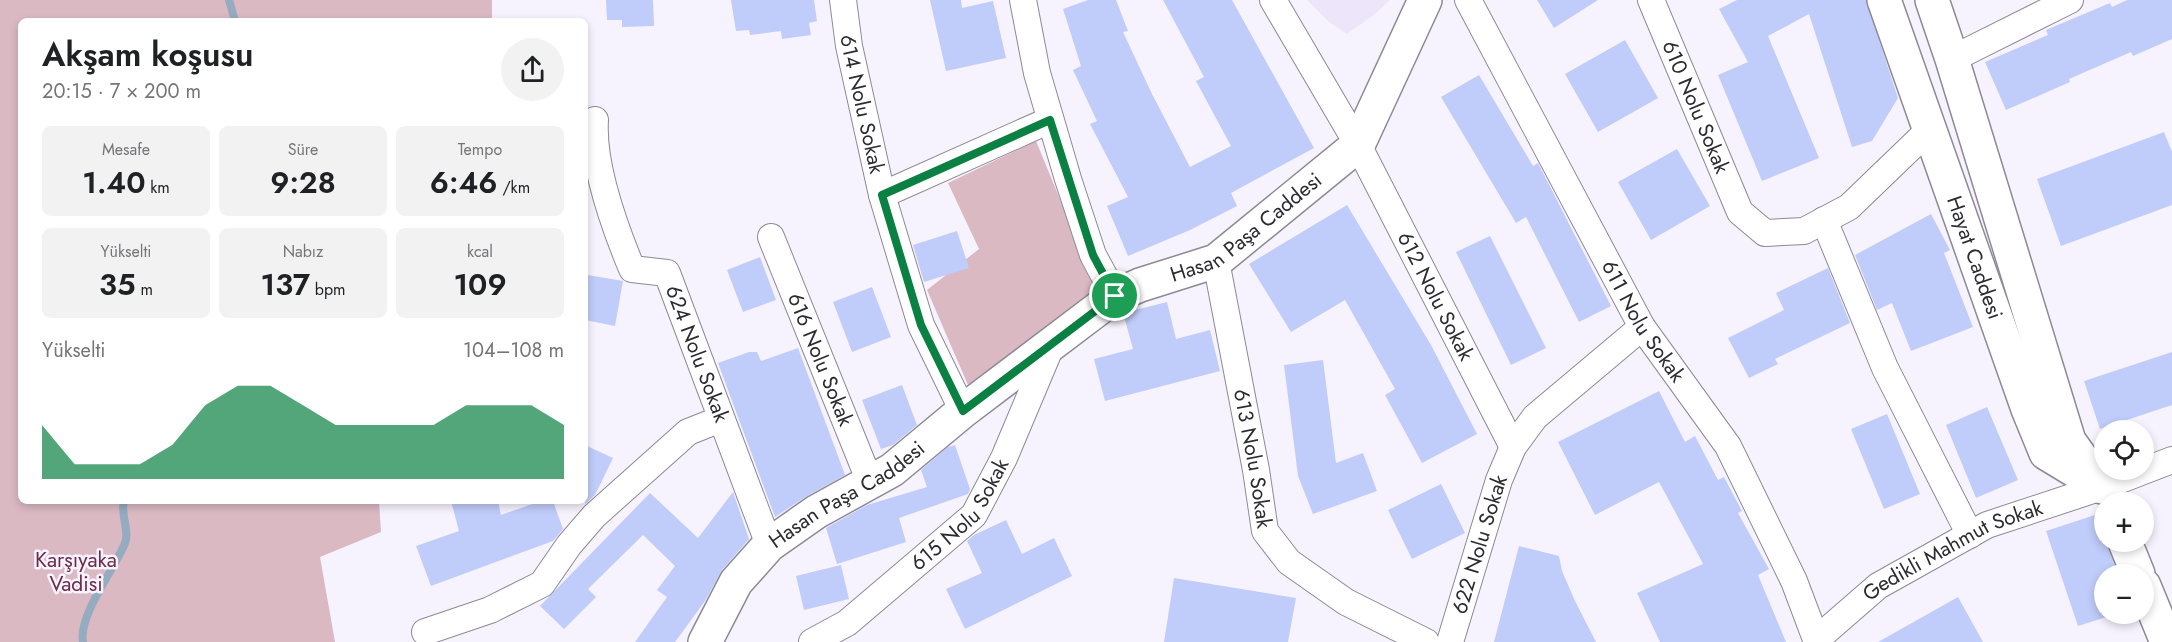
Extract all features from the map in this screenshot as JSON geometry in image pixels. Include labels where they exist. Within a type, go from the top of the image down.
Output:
[{"type":"street","name":"614 Nolu Sokak","points":[[843,0],[849,46],[882,195],[921,325],[963,411]]},
{"type":"street","points":[[1023,0],[1037,73],[1050,120],[1093,255],[1115,296]]},
{"type":"street","name":"612 Nolu Sokak","points":[[1273,0],[1358,145],[1513,447]]},
{"type":"street","name":"Hasan Paşa Caddesi","points":[[705,642],[736,582],[769,544],[816,512],[892,470],[963,411],[1115,296],[1140,285],[1216,261],[1358,145],[1425,0]]},
{"type":"street","name":"611 Nolu Sokak","points":[[1468,0],[1642,327],[1728,446],[1794,581],[1817,641]]},
{"type":"street","name":"610 Nolu Sokak","points":[[1651,0],[1740,212],[1765,233],[1804,231],[1824,220]]},
{"type":"street","name":"Hayat Caddesi","points":[[1884,0],[2028,409],[2046,453],[2101,492]]},
{"type":"street","name":"Hayat Caddesi","points":[[1932,0],[2069,441],[2103,492]]},
{"type":"street","points":[[1952,59],[2070,0]]},
{"type":"street","name":"624 Nolu Sokak","points":[[595,120],[594,141],[616,230],[632,269],[667,273],[769,544]]},
{"type":"street","points":[[882,195],[1050,120]]},
{"type":"street","points":[[1929,130],[1849,207],[1824,220],[1885,368],[1970,535]]},
{"type":"street","name":"616 Nolu Sokak","points":[[771,237],[870,482]]},
{"type":"street","name":"613 Nolu Sokak","points":[[1216,261],[1256,470],[1265,531],[1289,562],[1337,595],[1426,642]]},
{"type":"street","name":"622 Nolu Sokak","points":[[1450,642],[1499,480],[1513,447],[1535,417],[1642,327]]},
{"type":"street","name":"615 Nolu Sokak","points":[[812,642],[847,623],[974,515],[1005,458],[1052,344]]},
{"type":"street","points":[[425,632],[490,610],[542,584],[569,545],[594,516],[688,432],[721,419]]},
{"type":"street","name":"Gedikli Mahmut Sokak","points":[[2111,492],[2172,460]]},
{"type":"street","name":"Gedikli Mahmut Sokak","points":[[1817,641],[1878,586],[1987,525],[2094,498]]},
{"type":"street","points":[[2154,610],[2167,642]]},
{"type":"shaded area","points":[[1307,0],[1390,0],[1347,34],[1329,22]]},
{"type":"green space","name":"Karşıyaka Vadisi","points":[[0,0],[492,0],[492,18],[18,18],[18,504],[379,504],[381,532],[320,557],[335,642],[0,642]]},
{"type":"green space","points":[[1036,141],[1099,294],[971,392],[927,290],[979,249],[948,183]]},
{"type":"building","points":[[606,0],[653,0],[654,26],[622,27],[622,20],[607,20]]},
{"type":"building","points":[[731,0],[814,0],[817,21],[809,23],[811,35],[782,39],[781,31],[750,35],[749,30],[736,31]]},
{"type":"building","points":[[930,0],[961,0],[962,8],[993,1],[1006,58],[946,71]]},
{"type":"building","points":[[1088,0],[1116,0],[1128,31],[1123,32],[1190,167],[1231,146],[1196,81],[1204,77],[1163,0],[1232,0],[1314,148],[1231,193],[1237,206],[1190,230],[1128,256],[1107,206],[1128,197],[1090,124],[1097,121],[1073,70],[1081,66],[1063,9]]},
{"type":"building","points":[[1537,0],[1598,0],[1554,28]]},
{"type":"building","points":[[1737,0],[1866,0],[1898,98],[1872,141],[1852,147],[1809,14],[1768,36],[1819,158],[1762,181],[1718,75],[1748,62],[1719,9]]},
{"type":"building","points":[[2127,0],[2172,0],[2172,39],[2133,56],[2131,52],[2006,110],[1985,62],[2048,35],[2046,30],[2110,3],[2112,7]]},
{"type":"building","points":[[1625,40],[1658,98],[1598,132],[1565,74]]},
{"type":"building","points":[[1479,75],[1533,166],[1538,163],[1611,306],[1579,322],[1526,217],[1516,223],[1441,97]]},
{"type":"building","points":[[2164,132],[2172,152],[2172,205],[2061,246],[2037,179]]},
{"type":"building","points":[[1677,149],[1710,206],[1651,240],[1618,182]]},
{"type":"building","points":[[1347,205],[1431,345],[1477,434],[1422,463],[1385,395],[1395,389],[1345,300],[1291,332],[1249,264]]},
{"type":"building","points":[[1931,214],[1950,250],[1944,253],[1973,327],[1911,351],[1892,303],[1877,310],[1855,255]]},
{"type":"building","points":[[957,231],[969,268],[924,282],[913,245]]},
{"type":"building","points":[[1490,236],[1546,348],[1511,365],[1456,252]]},
{"type":"building","points":[[760,257],[776,300],[743,312],[727,270]]},
{"type":"building","points":[[1828,268],[1850,323],[1775,359],[1778,364],[1749,378],[1728,338],[1784,310],[1776,293]]},
{"type":"building","points":[[588,275],[623,281],[615,326],[588,321]]},
{"type":"building","points":[[872,287],[891,337],[852,352],[833,302]]},
{"type":"building","points":[[1167,302],[1176,339],[1210,330],[1220,371],[1105,401],[1094,359],[1133,349],[1123,313]]},
{"type":"building","points":[[798,348],[845,475],[775,517],[718,363],[749,352],[757,352],[761,361]]},
{"type":"building","points":[[2172,352],[2172,405],[2127,420],[2097,420],[2084,381]]},
{"type":"building","points":[[1323,360],[1336,463],[1363,453],[1377,491],[1313,514],[1298,476],[1284,365]]},
{"type":"building","points":[[902,385],[917,425],[893,445],[881,449],[862,400]]},
{"type":"building","points":[[1659,391],[1685,442],[1695,436],[1718,480],[1724,477],[1742,511],[1738,513],[1769,569],[1758,575],[1786,642],[1660,642],[1637,593],[1703,564],[1700,558],[1659,482],[1595,515],[1558,442]]},
{"type":"building","points":[[1987,407],[2018,480],[1976,498],[1946,425]]},
{"type":"building","points":[[1887,414],[1920,494],[1884,509],[1851,429]]},
{"type":"building","points":[[955,445],[970,489],[968,494],[899,518],[906,542],[837,564],[826,528],[867,505],[927,487],[921,470],[948,447]]},
{"type":"building","points":[[588,446],[613,458],[595,495],[588,501]]},
{"type":"building","points":[[1441,484],[1465,533],[1412,559],[1388,510]]},
{"type":"building","points":[[733,492],[749,539],[722,570],[705,601],[675,642],[635,642],[667,597],[657,590],[675,566],[643,535],[588,589],[596,597],[564,629],[540,606],[650,493],[698,538]]},
{"type":"building","points":[[452,504],[499,504],[501,515],[532,504],[554,504],[563,529],[553,541],[431,586],[416,546],[459,531]]},
{"type":"building","points":[[2094,515],[2094,552],[2110,552],[2115,564],[2094,564],[2094,621],[2078,626],[2046,531]]},
{"type":"building","points":[[1006,520],[1022,554],[1054,538],[1072,576],[965,629],[946,589],[982,573],[967,541],[974,535]]},
{"type":"building","points":[[1519,546],[1559,556],[1562,571],[1596,642],[1494,642]]},
{"type":"building","points":[[841,565],[849,599],[804,610],[796,576]]},
{"type":"building","points":[[1174,578],[1296,598],[1288,642],[1164,642]]},
{"type":"building","points":[[1958,597],[1983,642],[1878,642]]},
{"type":"waterway","points":[[229,0],[234,18]]},
{"type":"waterway","points":[[83,642],[83,631],[91,606],[125,543],[123,504]]},
{"type":"route","points":[[1050,120],[1093,255],[1115,296],[963,411],[921,325],[882,195],[1050,120]]}]
